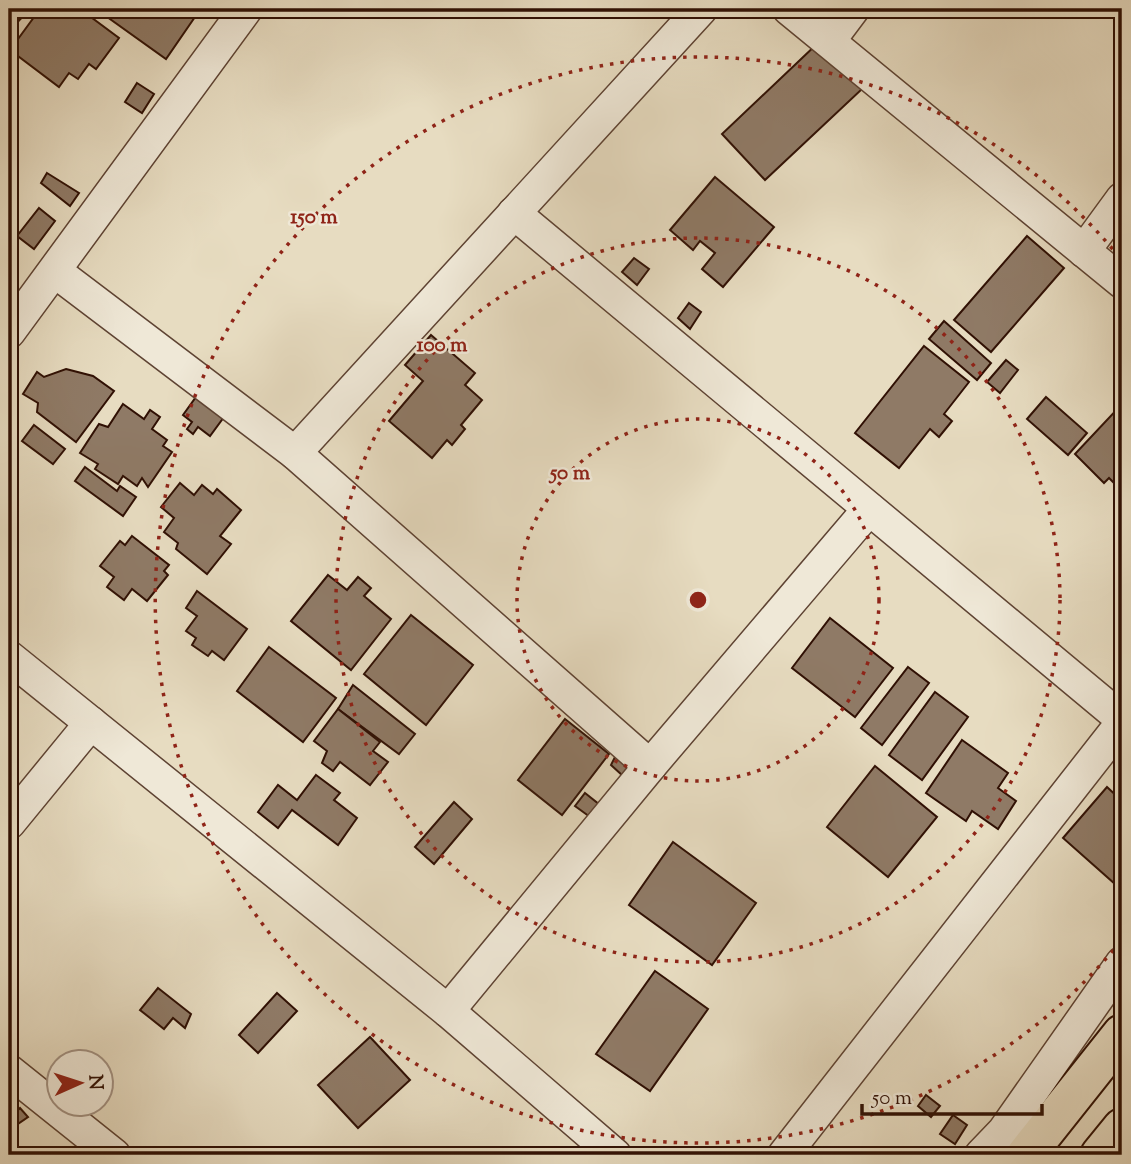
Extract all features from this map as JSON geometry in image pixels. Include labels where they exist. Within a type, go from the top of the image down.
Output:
[{"type":"main road","points":[[1026,1155],[1122,1034]]},
{"type":"main road","points":[[1100,1155],[1122,1128]]},
{"type":"street","points":[[295,453],[701,9]]},
{"type":"street","points":[[789,9],[1122,282]]},
{"type":"street","points":[[829,41],[853,9]]},
{"type":"street","points":[[9,332],[56,272],[242,10]]},
{"type":"street","points":[[1084,251],[1122,199]]},
{"type":"street","points":[[514,213],[1122,721],[784,1155]]},
{"type":"street","points":[[56,272],[295,453],[650,766]]},
{"type":"street","points":[[448,1012],[650,766],[869,509]]},
{"type":"street","points":[[9,657],[448,1012],[615,1155]]},
{"type":"street","points":[[9,823],[91,723]]},
{"type":"street","points":[[981,1155],[1004,1131],[1122,963]]},
{"type":"street","points":[[9,1071],[114,1155]]},
{"type":"building","points":[[9,9],[30,9],[10,30],[9,29]]},
{"type":"building","points":[[40,9],[80,9],[119,38],[96,69],[89,64],[78,79],[69,73],[59,87],[10,50]]},
{"type":"building","points":[[96,9],[190,9],[197,14],[166,59]]},
{"type":"building","points":[[631,9],[651,9],[640,16]]},
{"type":"building","points":[[819,42],[862,89],[765,180],[722,134]]},
{"type":"building","points":[[137,83],[154,94],[142,113],[125,102]]},
{"type":"building","points":[[47,173],[79,193],[70,206],[41,183]]},
{"type":"building","points":[[715,177],[774,227],[723,287],[702,269],[715,253],[700,241],[693,250],[670,230]]},
{"type":"building","points":[[39,208],[55,221],[34,249],[17,236]]},
{"type":"building","points":[[1027,236],[1064,268],[991,352],[954,320]]},
{"type":"building","points":[[634,258],[649,269],[637,285],[622,272]]},
{"type":"building","points":[[689,303],[701,312],[690,329],[678,318]]},
{"type":"building","points":[[944,321],[991,363],[977,380],[929,339]]},
{"type":"building","points":[[431,335],[475,373],[465,385],[482,400],[461,425],[465,429],[452,445],[447,440],[432,458],[389,421],[423,381],[405,365]]},
{"type":"building","points":[[924,346],[969,382],[944,414],[952,421],[939,437],[930,429],[899,468],[855,433]]},
{"type":"building","points":[[1006,360],[1018,370],[1000,393],[987,382]]},
{"type":"building","points":[[66,369],[93,376],[114,391],[76,442],[37,412],[38,403],[23,394],[37,372],[44,377]]},
{"type":"building","points":[[196,397],[224,417],[210,436],[198,427],[193,434],[187,429],[192,422],[183,415]]},
{"type":"building","points":[[1046,397],[1087,433],[1068,455],[1027,419]]},
{"type":"building","points":[[123,404],[144,419],[150,410],[160,417],[152,429],[167,440],[163,446],[172,452],[148,487],[142,478],[137,486],[123,476],[118,484],[95,469],[98,464],[80,453],[99,424],[108,427]]},
{"type":"building","points":[[1122,404],[1122,491],[1109,478],[1104,483],[1075,454]]},
{"type":"building","points":[[9,406],[17,412],[9,423]]},
{"type":"building","points":[[34,425],[65,449],[53,464],[22,441]]},
{"type":"building","points":[[85,467],[117,491],[120,486],[136,497],[123,516],[75,481]]},
{"type":"building","points":[[180,483],[194,495],[202,485],[213,494],[217,489],[241,510],[220,536],[231,544],[207,574],[176,549],[178,543],[164,532],[174,518],[161,507]]},
{"type":"building","points":[[132,536],[169,565],[164,571],[168,575],[147,601],[132,589],[124,600],[107,587],[114,577],[100,566],[120,541],[125,545]]},
{"type":"building","points":[[328,575],[347,590],[358,577],[371,588],[364,596],[391,619],[351,670],[291,621]]},
{"type":"building","points":[[197,591],[247,629],[224,660],[212,651],[208,656],[192,645],[196,638],[186,631],[197,616],[186,608]]},
{"type":"building","points":[[411,615],[473,665],[426,725],[364,674]]},
{"type":"building","points":[[830,618],[893,668],[855,717],[792,668]]},
{"type":"building","points":[[269,647],[336,698],[303,742],[237,691]]},
{"type":"building","points":[[908,667],[929,683],[882,745],[861,728]]},
{"type":"building","points":[[353,685],[415,734],[399,754],[338,709]]},
{"type":"building","points":[[935,692],[968,717],[922,780],[889,755]]},
{"type":"building","points":[[338,709],[380,742],[373,751],[388,762],[370,785],[340,762],[333,771],[322,763],[327,751],[314,741]]},
{"type":"building","points":[[565,719],[609,754],[562,815],[518,780]]},
{"type":"building","points":[[962,740],[1008,773],[998,788],[1016,801],[998,829],[972,811],[966,821],[926,793]]},
{"type":"building","points":[[618,751],[633,764],[623,776],[611,765]]},
{"type":"building","points":[[875,766],[937,817],[888,877],[827,827]]},
{"type":"building","points":[[316,775],[340,793],[334,800],[357,818],[338,845],[292,810],[278,828],[258,812],[278,785],[297,800]]},
{"type":"building","points":[[1107,787],[1122,801],[1122,876],[1115,884],[1063,838]]},
{"type":"building","points":[[585,793],[600,805],[590,817],[575,806]]},
{"type":"building","points":[[454,802],[472,819],[434,864],[415,847]]},
{"type":"building","points":[[673,842],[756,903],[712,965],[629,905]]},
{"type":"building","points":[[655,971],[708,1009],[650,1091],[596,1054]]},
{"type":"building","points":[[158,988],[191,1014],[185,1028],[173,1018],[164,1029],[140,1010]]},
{"type":"building","points":[[277,993],[297,1011],[258,1053],[239,1035]]},
{"type":"building","points":[[370,1037],[410,1080],[358,1128],[318,1085]]},
{"type":"building","points":[[9,1094],[15,1101],[10,1109],[14,1114],[20,1108],[28,1117],[9,1130]]},
{"type":"building","points":[[926,1095],[940,1106],[931,1117],[918,1106]]},
{"type":"building","points":[[953,1115],[967,1125],[955,1144],[940,1134]]}]
